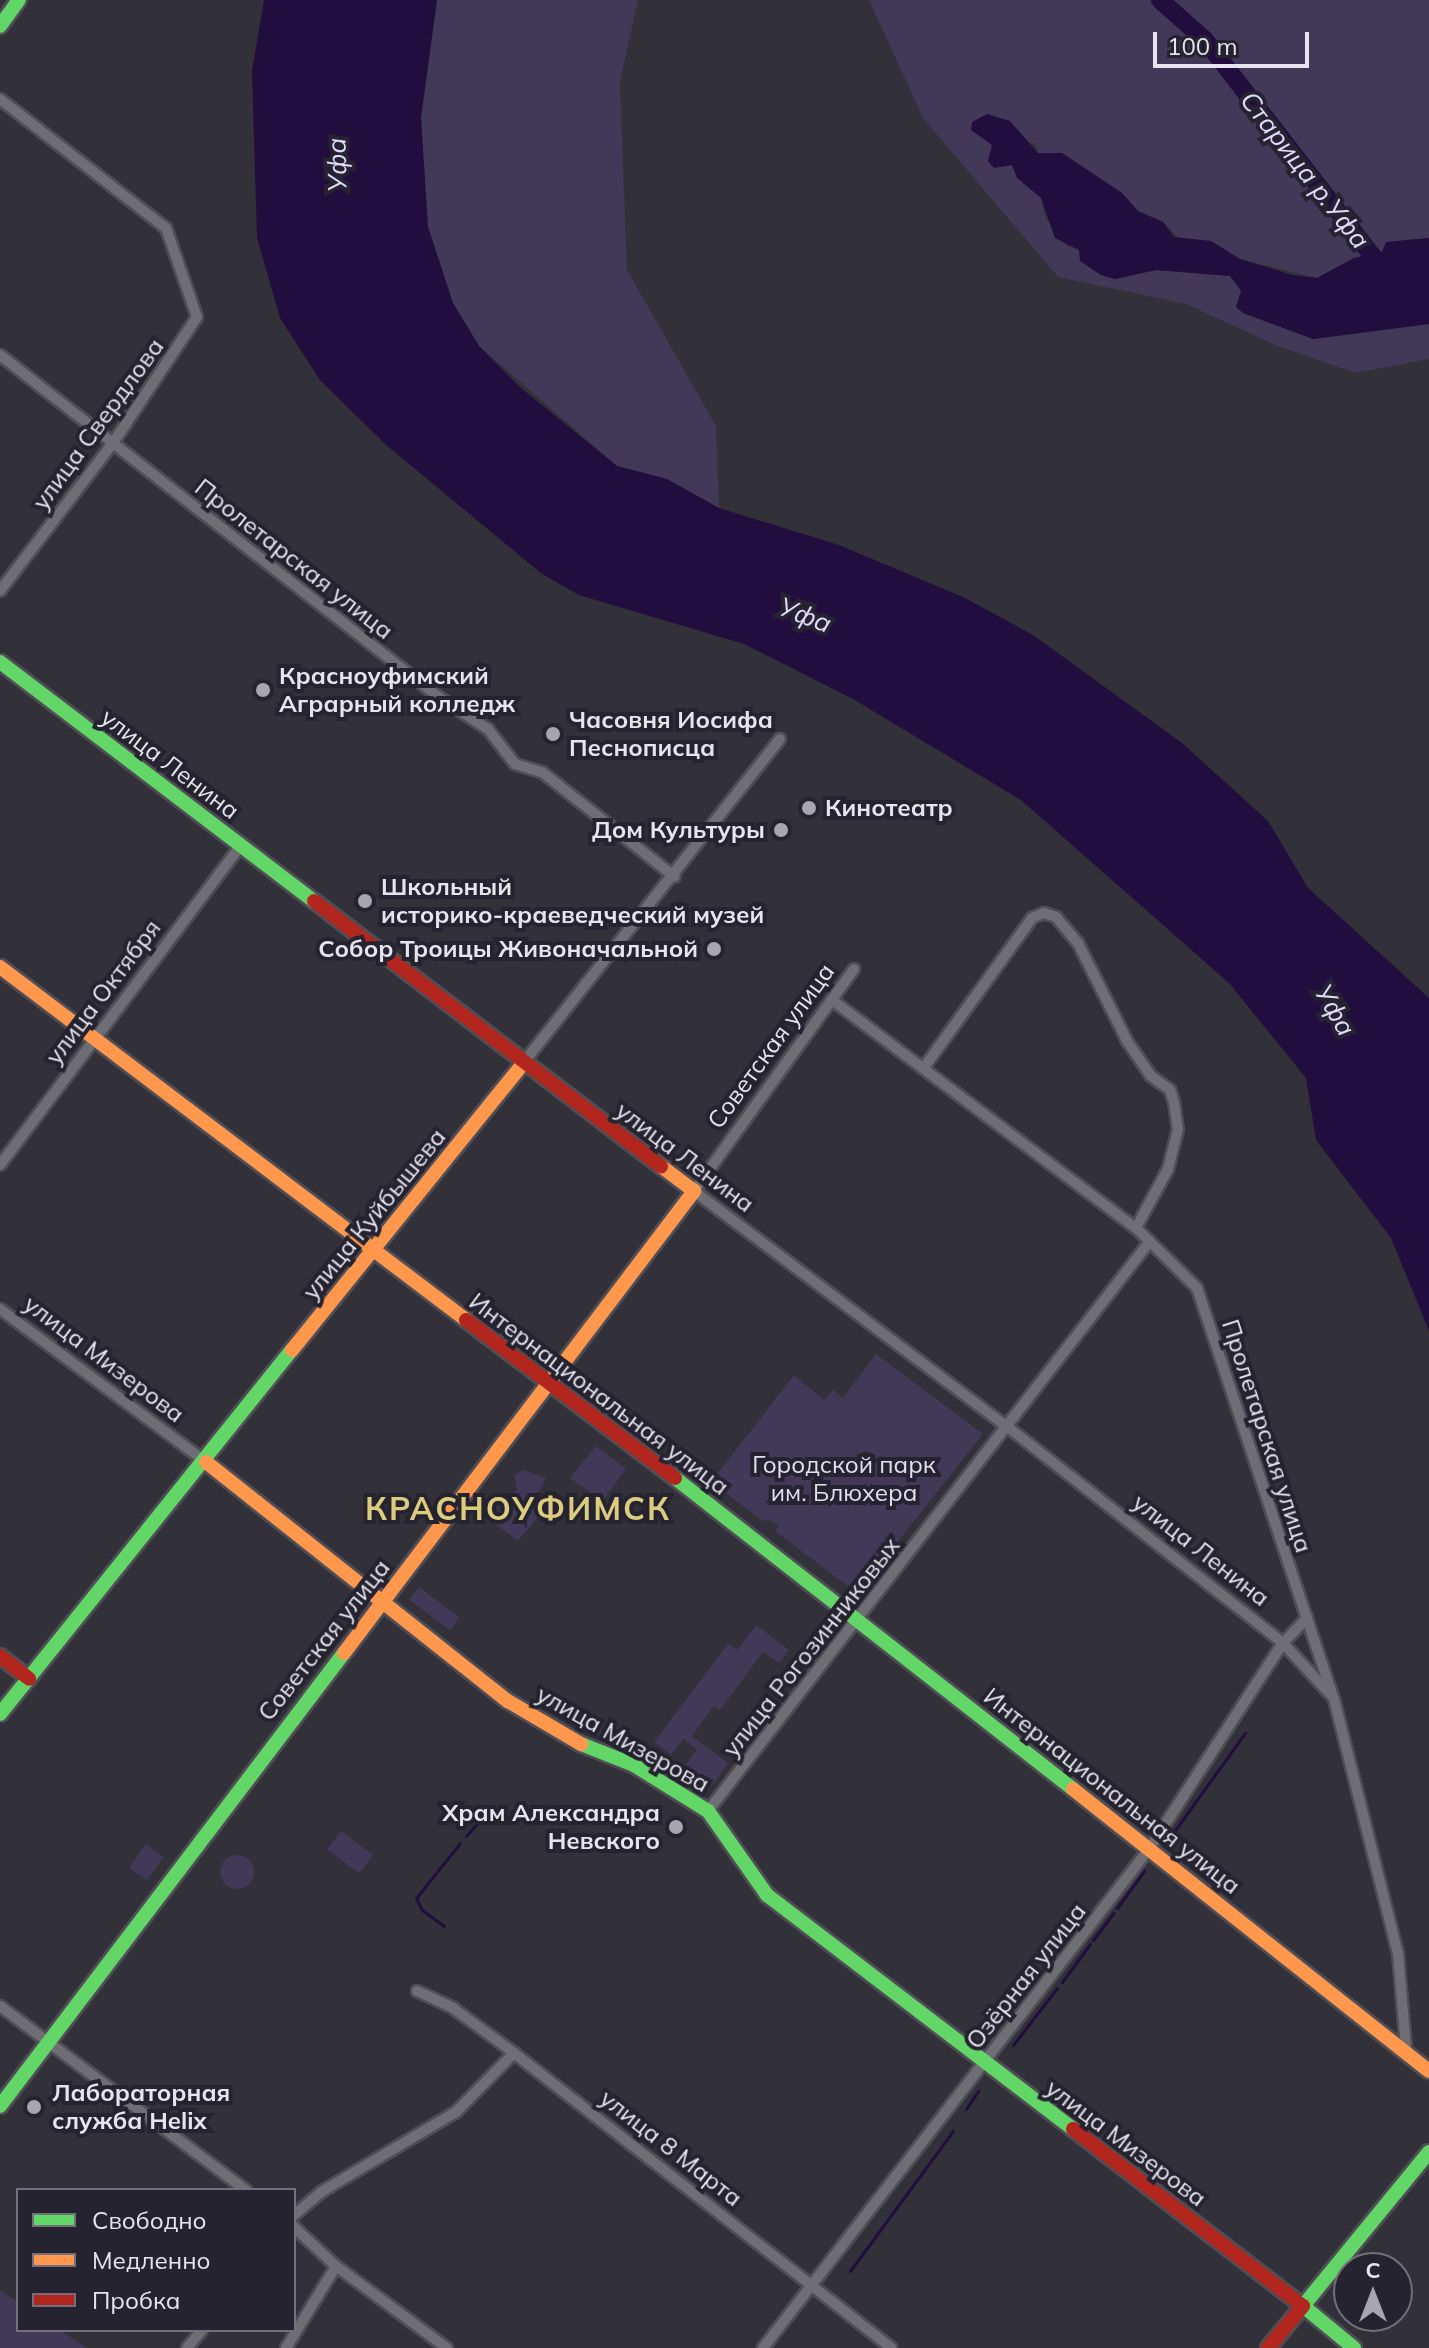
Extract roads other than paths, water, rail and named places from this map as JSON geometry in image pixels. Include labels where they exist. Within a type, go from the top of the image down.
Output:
[{"type":"main road","points":[[0,26],[19,0]]},
{"type":"main road","name":"улица Ленина","points":[[0,662],[694,1191]]},
{"type":"main road","name":"Интернациональная улица","points":[[0,967],[859,1619],[1406,2049],[1429,2071]]},
{"type":"main road","name":"улица Куйбышева","points":[[0,1714],[206,1462],[372,1249],[524,1062]]},
{"type":"main road","name":"Советская улица","points":[[0,2106],[694,1191]]},
{"type":"main road","name":"улица Мизерова","points":[[206,1462],[508,1701],[572,1740],[634,1765],[708,1811],[767,1895],[1354,2348]]},
{"type":"main road","points":[[0,1656],[29,1679]]},
{"type":"main road","points":[[1268,2348],[1429,2152]]},
{"type":"street","name":"улица Свердлова","points":[[0,99],[166,228],[197,317],[113,443],[0,591]]},
{"type":"street","name":"Пролетарская улица","points":[[0,355],[440,698],[488,729],[515,764],[542,772],[675,877]]},
{"type":"street","name":"улица Куйбышева","points":[[524,1062],[675,877],[780,739]]},
{"type":"street","name":"улица Октября","points":[[0,1165],[241,845]]},
{"type":"street","points":[[925,1066],[1032,918],[1048,914],[1073,934],[1127,1041],[1151,1076],[1170,1090],[1174,1102],[1178,1129],[1168,1169],[1136,1228]]},
{"type":"street","name":"Советская улица","points":[[694,1191],[854,969]]},
{"type":"street","name":"Пролетарская улица","points":[[832,1000],[925,1066],[1136,1228],[1197,1288],[1334,1699],[1398,1953],[1406,2049]]},
{"type":"street","name":"улица Ленина","points":[[694,1191],[1009,1428],[1283,1643],[1334,1699]]},
{"type":"street","name":"улица Рогозинниковых","points":[[708,1811],[1009,1428],[1150,1241]]},
{"type":"street","name":"улица Мизерова","points":[[0,1309],[206,1462]]},
{"type":"street","name":"Озёрная улица","points":[[763,2348],[1149,1849],[1283,1643],[1307,1618]]},
{"type":"street","name":"улица 8 Марта","points":[[417,1991],[453,2008],[514,2053],[892,2348]]},
{"type":"street","points":[[0,2006],[243,2188]]},
{"type":"street","points":[[296,2213],[321,2192],[456,2112],[514,2053]]},
{"type":"street","points":[[296,2229],[336,2266],[447,2348]]},
{"type":"street","points":[[296,2332],[336,2266]]},
{"type":"street","points":[[187,2348],[200,2332]]},
{"type":"water","name":"Уфа","points":[[264,0],[437,0],[421,117],[428,227],[453,303],[479,346],[521,388],[617,466],[667,479],[719,508],[839,545],[965,598],[1033,635],[1182,743],[1268,821],[1308,888],[1429,998],[1429,1331],[1391,1238],[1316,1140],[1306,1078],[1229,983],[1021,800],[853,699],[744,644],[579,595],[542,574],[385,444],[320,380],[280,318],[257,238],[252,71]]},
{"type":"water","points":[[987,114],[1010,121],[1038,153],[1062,153],[1122,193],[1138,211],[1163,222],[1174,237],[1211,241],[1240,259],[1292,275],[1317,278],[1354,258],[1382,252],[1386,242],[1429,238],[1429,324],[1313,339],[1243,313],[1236,307],[1241,291],[1230,276],[1156,270],[1115,279],[1101,275],[1080,261],[1079,250],[1055,238],[1041,198],[1017,178],[1012,165],[994,168],[988,161],[992,145],[971,130],[972,122]]},
{"type":"waterway","name":"Старица р.Уфа","points":[[1160,0],[1205,40],[1385,272],[1429,285]]},
{"type":"waterway","points":[[1168,1840],[1245,1733]]},
{"type":"waterway","points":[[466,1836],[489,1810],[497,1813]]},
{"type":"waterway","points":[[444,1926],[422,1910],[416,1898],[460,1843]]},
{"type":"waterway","points":[[1117,1908],[1144,1871]]},
{"type":"waterway","points":[[1093,1940],[1113,1913]]},
{"type":"waterway","points":[[1062,1982],[1090,1944]]},
{"type":"waterway","points":[[1013,2045],[1057,1988]]},
{"type":"waterway","points":[[966,2109],[978,2091]]},
{"type":"waterway","points":[[850,2271],[953,2131]]},
{"type":"place","name":"Красноуфимский Аграрный колледж","points":[[263,690]]},
{"type":"place","name":"Часовня Иосифа Песнописца","points":[[553,734]]},
{"type":"place","name":"Кинотеатр","points":[[809,808]]},
{"type":"place","name":"Дом Культуры","points":[[781,830]]},
{"type":"place","name":"Школьный историко-краеведческий музей","points":[[365,901]]},
{"type":"place","name":"Собор Троицы Живоначальной","points":[[714,949]]},
{"type":"place","name":"Храм Александра Невского","points":[[676,1827]]},
{"type":"place","name":"Лабораторная служба Helix","points":[[34,2107]]},
{"type":"district","name":"КРАСНОУФИМСК","points":[[518,1508]]},
{"type":"park label","name":"Городской парк им. Блюхера","points":[[844,1479]]}]
